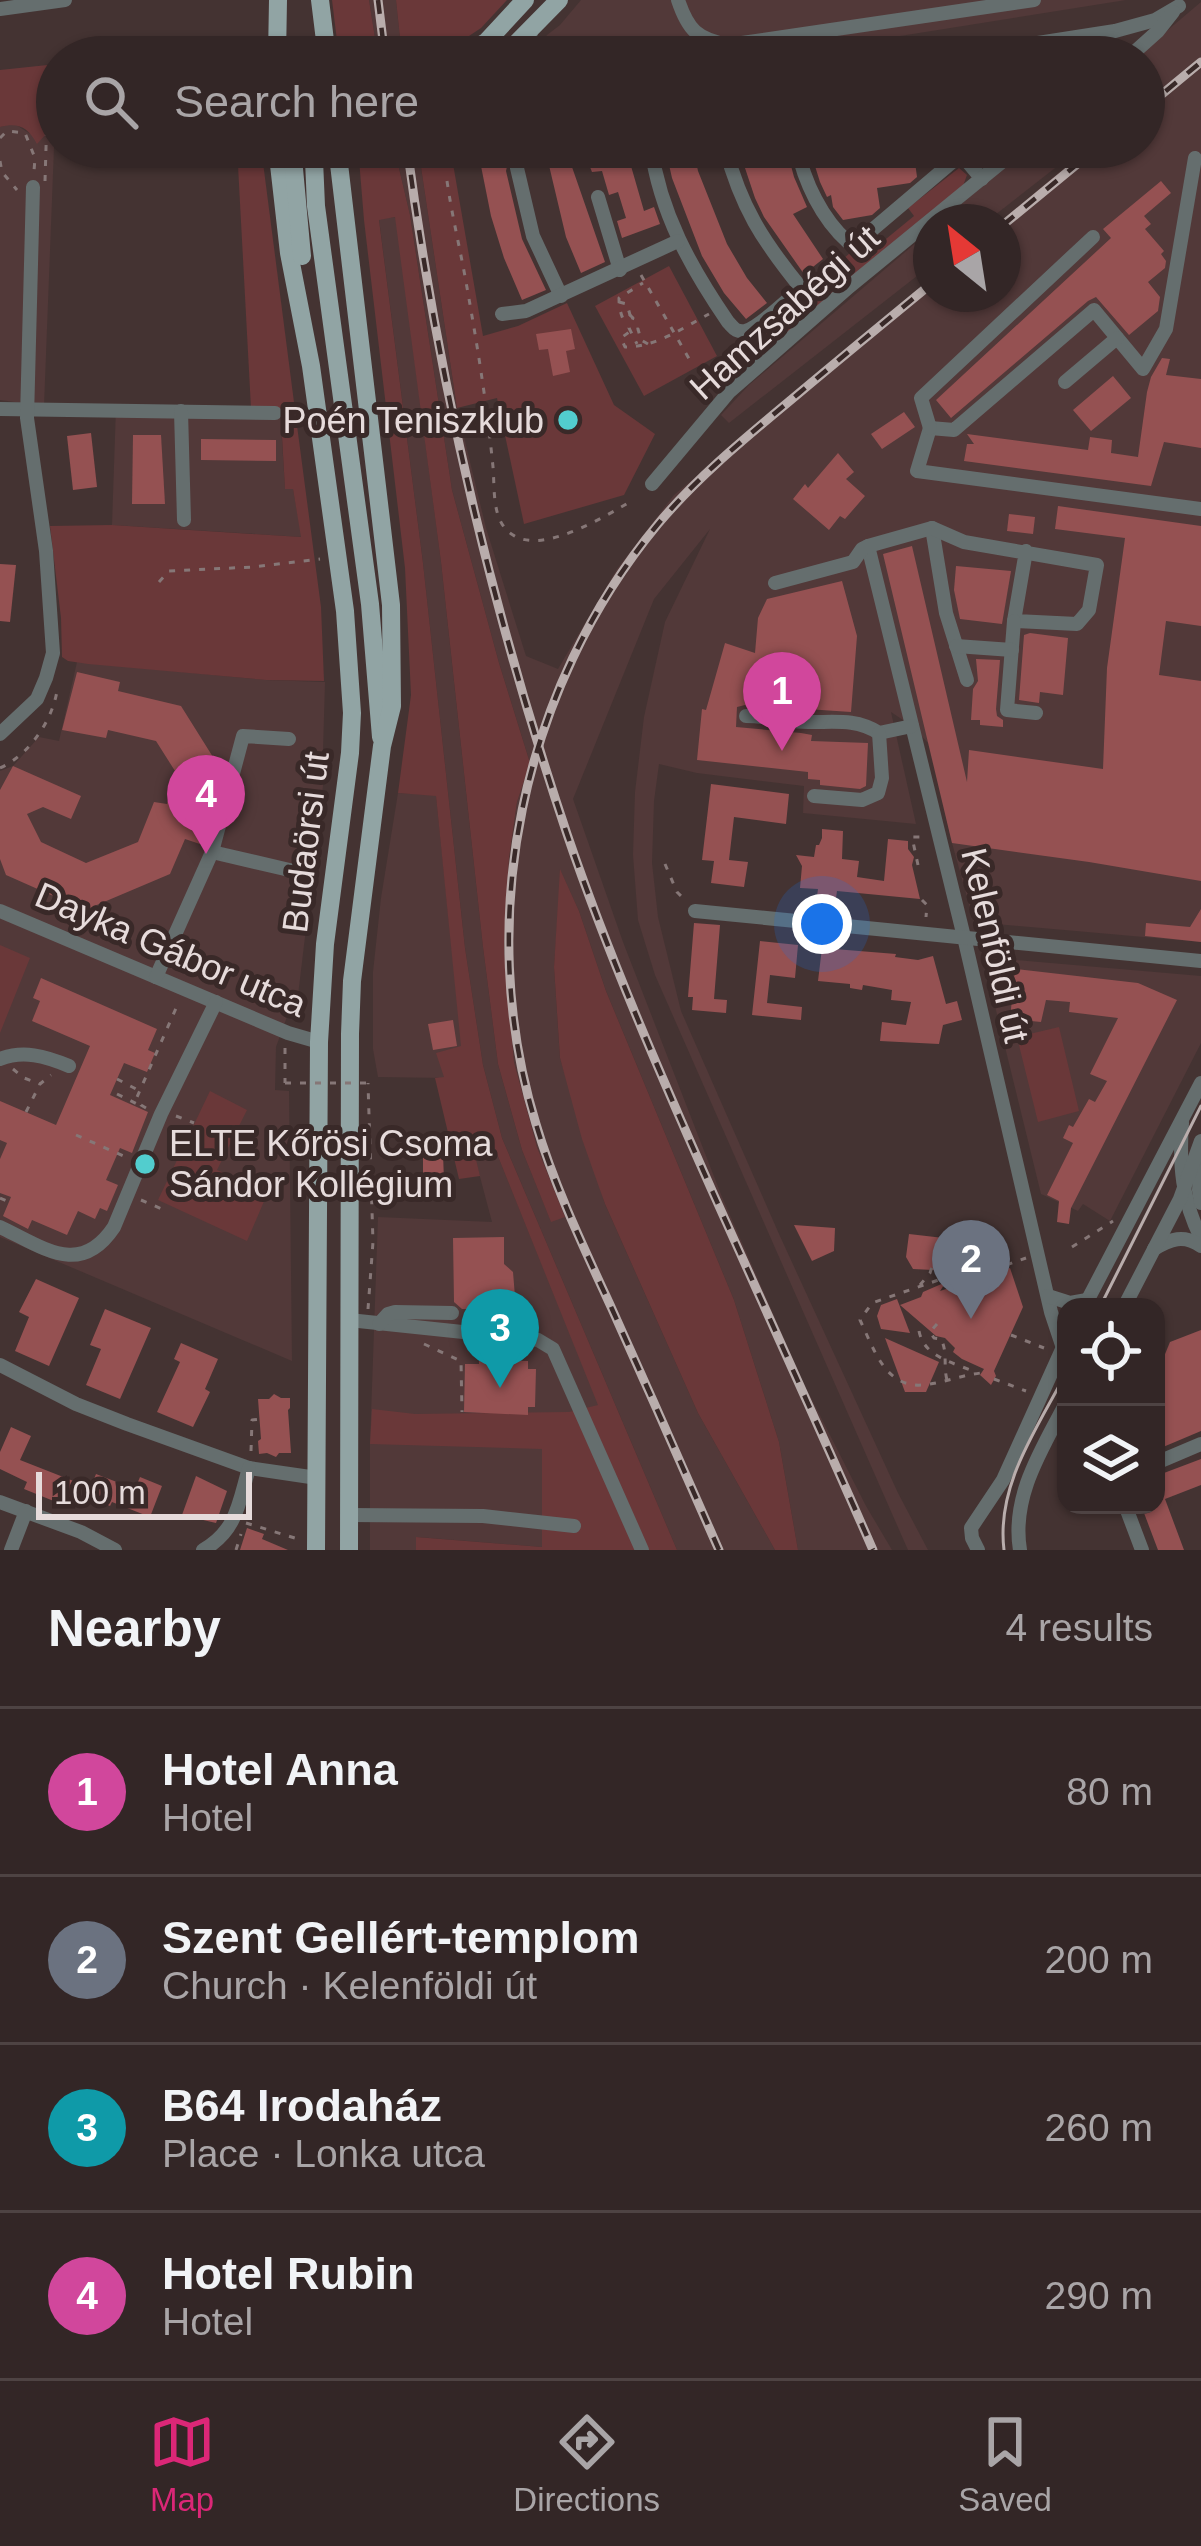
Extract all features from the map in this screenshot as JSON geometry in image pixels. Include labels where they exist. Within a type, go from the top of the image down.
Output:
[{"type":"main road","points":[[273,36],[278,0]]},
{"type":"main road","points":[[320,0],[324,36]]},
{"type":"main road","points":[[525,36],[559,0]]},
{"type":"main road","points":[[491,36],[518,4]]},
{"type":"main road","name":"Budaörsi út","points":[[280,168],[345,611],[352,712],[323,960],[319,1042],[316,1550]]},
{"type":"main road","points":[[294,168],[311,366]]},
{"type":"main road","name":"Budaörsi út","points":[[315,168],[370,604],[382,746]]},
{"type":"main road","name":"Budaörsi út","points":[[339,168],[391,604],[392,706],[382,746],[352,981],[365,1322],[349,1550]]},
{"type":"street","points":[[0,9],[65,0]]},
{"type":"street","points":[[678,0],[699,36]]},
{"type":"street","points":[[789,36],[1034,0]]},
{"type":"street","points":[[1076,36],[1138,26],[1182,3]]},
{"type":"street","points":[[1152,36],[1182,3]]},
{"type":"street","points":[[1130,36],[1138,26]]},
{"type":"street","points":[[530,36],[531,30]]},
{"type":"street","points":[[930,428],[954,430],[1094,310],[1143,370],[1166,329],[1195,158]]},
{"type":"street","points":[[518,168],[533,236],[562,296]]},
{"type":"street","points":[[655,168],[678,241],[719,309],[743,332],[801,288],[749,217],[731,168]]},
{"type":"street","points":[[805,168],[832,227],[848,242],[859,241],[945,168]]},
{"type":"street","points":[[974,168],[982,179]]},
{"type":"street","name":"Hamzsabégi út","points":[[652,484],[729,392],[995,168]]},
{"type":"street","points":[[0,734],[37,699],[53,653],[28,409],[33,192]]},
{"type":"street","points":[[598,197],[627,266]]},
{"type":"street","points":[[1093,237],[921,398],[930,428],[917,471],[1201,509]]},
{"type":"street","points":[[502,314],[515,314],[562,296],[678,241]]},
{"type":"street","points":[[1065,382],[1117,338]]},
{"type":"street","points":[[0,409],[275,412]]},
{"type":"street","points":[[181,412],[184,520]]},
{"type":"street","points":[[932,528],[946,613],[967,680]]},
{"type":"street","points":[[775,584],[853,562],[868,546],[932,528],[964,542],[1096,565],[1089,610],[1077,624],[1014,621]]},
{"type":"street","name":"Kelenföldi út","points":[[868,546],[1057,1324]]},
{"type":"street","points":[[1026,551],[1014,621],[1007,710],[1036,713]]},
{"type":"street","points":[[956,646],[1012,650]]},
{"type":"street","points":[[746,716],[850,722],[879,733],[912,726]]},
{"type":"street","points":[[814,796],[862,800],[878,793],[882,778],[879,733]]},
{"type":"street","points":[[157,976],[212,852],[243,736],[290,739]]},
{"type":"street","points":[[212,852],[298,872]]},
{"type":"street","name":"Dayka Gábor utca","points":[[0,911],[319,1042]]},
{"type":"street","points":[[695,911],[1201,961]]},
{"type":"street","points":[[0,1227],[63,1256],[88,1254],[105,1240],[216,1002]]},
{"type":"street","points":[[1,1060],[26,1053],[69,1066]]},
{"type":"street","points":[[1088,1298],[1201,1083]]},
{"type":"street","points":[[1183,1118],[1183,1192],[1201,1242]]},
{"type":"street","points":[[1129,1298],[1183,1192],[1201,1141]]},
{"type":"street","points":[[1201,1160],[1201,1203]]},
{"type":"street","points":[[1154,1249],[1179,1238],[1201,1242]]},
{"type":"street","points":[[1048,1296],[1057,1299]]},
{"type":"street","points":[[365,1322],[395,1312],[452,1313]]},
{"type":"street","points":[[365,1322],[538,1340],[553,1349],[642,1550]]},
{"type":"street","points":[[0,1365],[76,1404],[316,1478]]},
{"type":"street","points":[[978,1550],[971,1528],[1003,1480],[1057,1366]]},
{"type":"street","points":[[1020,1550],[1024,1490],[1064,1406]]},
{"type":"street","points":[[1165,1459],[1201,1444]]},
{"type":"street","points":[[203,1550],[228,1532],[250,1460]]},
{"type":"street","points":[[1003,1480],[1024,1490]]},
{"type":"street","points":[[0,1502],[87,1543],[115,1550]]},
{"type":"street","points":[[10,1550],[26,1511]]},
{"type":"street","points":[[1128,1514],[1142,1550]]},
{"type":"street","points":[[349,1515],[483,1516],[574,1526]]},
{"type":"path","points":[[0,135],[25,133],[34,158],[33,192]]},
{"type":"path","points":[[0,161],[2,172],[20,194],[45,187],[46,168]]},
{"type":"path","points":[[447,182],[487,404],[498,519],[512,535],[530,542],[557,537],[633,500]]},
{"type":"path","points":[[627,266],[645,281],[692,364]]},
{"type":"path","points":[[629,312],[620,313],[619,302],[645,281]]},
{"type":"path","points":[[619,302],[627,303],[633,318],[630,331],[638,346]]},
{"type":"path","points":[[648,344],[640,339],[639,330],[622,337],[629,348],[648,344],[719,309]]},
{"type":"path","points":[[159,582],[169,572],[321,559]]},
{"type":"path","points":[[0,768],[13,762],[49,722],[58,692],[46,678]]},
{"type":"path","points":[[316,807],[315,825],[324,826]]},
{"type":"path","points":[[926,838],[912,837],[916,863],[933,866]]},
{"type":"path","points":[[665,864],[677,892],[695,911]]},
{"type":"path","points":[[820,904],[821,897]]},
{"type":"path","points":[[922,900],[927,905],[926,916]]},
{"type":"path","points":[[141,1105],[137,1097],[175,1002]]},
{"type":"path","points":[[285,1046],[285,1083],[368,1083],[373,1242],[365,1322]]},
{"type":"path","points":[[1,1060],[23,1078],[40,1084]]},
{"type":"path","points":[[26,1112],[48,1077]]},
{"type":"path","points":[[117,1079],[140,1090]]},
{"type":"path","points":[[117,1094],[194,1124]]},
{"type":"path","points":[[76,1135],[140,1164]]},
{"type":"path","points":[[128,1194],[161,1209],[164,1203]]},
{"type":"path","points":[[0,1198],[9,1202]]},
{"type":"path","points":[[1072,1247],[1114,1220]]},
{"type":"path","points":[[956,1250],[986,1272]]},
{"type":"path","points":[[950,1285],[1027,1258]]},
{"type":"path","points":[[919,1286],[934,1261]]},
{"type":"path","points":[[919,1330],[927,1351],[979,1373],[923,1385],[902,1383],[885,1371],[860,1320],[872,1303],[947,1277],[967,1279]]},
{"type":"path","points":[[937,1324],[930,1332],[946,1350],[947,1380]]},
{"type":"path","points":[[1010,1335],[1044,1348]]},
{"type":"path","points":[[423,1343],[461,1361],[462,1412]]},
{"type":"path","points":[[994,1379],[1032,1394]]},
{"type":"path","points":[[452,1388],[462,1388]]},
{"type":"path","points":[[250,1460],[252,1420],[261,1419]]},
{"type":"path","points":[[244,1522],[298,1539]]},
{"type":"shaded area","points":[[332,0],[369,0],[375,36],[336,36]]},
{"type":"shaded area","points":[[369,0],[396,0],[400,36],[375,36]]},
{"type":"shaded area","points":[[396,0],[507,0],[469,36],[400,36]]},
{"type":"shaded area","points":[[581,0],[1126,0],[900,36],[546,36]]},
{"type":"shaded area","points":[[1201,2],[1201,942],[974,922],[930,745],[891,712],[916,824],[803,813],[804,786],[659,764],[652,863],[658,917],[681,1011],[779,1234],[928,1550],[908,1550],[655,975],[638,920],[633,855],[644,717],[665,622],[710,529],[654,599],[573,799],[722,1197],[803,1382],[892,1550],[798,1550],[779,1442],[734,1300],[561,872],[554,967],[560,1058],[605,1204],[698,1413],[775,1550],[677,1550],[502,1138],[483,1065],[379,219],[396,217],[498,1064],[522,1150],[551,1221],[564,1216],[537,1147],[514,1062],[504,948],[509,858],[517,802],[530,763],[452,490],[399,168],[421,168],[457,408],[486,528],[526,656],[558,669],[617,569],[674,495],[913,295],[913,312],[1021,312],[1021,204],[1064,168],[1165,168],[1165,36],[1161,36]]},
{"type":"shaded area","points":[[36,66],[36,142],[22,127],[0,127],[0,70]]},
{"type":"shaded area","points":[[13,123],[32,135],[36,133],[36,168],[53,168],[44,406],[0,400],[0,127]]},
{"type":"shaded area","points":[[238,168],[264,168],[295,410],[251,408]]},
{"type":"shaded area","points":[[360,168],[399,168],[452,490],[530,763],[517,802],[509,858],[504,948],[514,1062],[537,1147],[565,1217],[551,1222],[522,1150],[498,1064],[441,562],[395,217],[379,220],[483,1065],[502,1138],[677,1550],[416,1550],[416,1537],[542,1547],[542,1449],[370,1444],[372,1409],[415,1414],[569,1412],[598,1405],[491,1139],[472,1143],[480,1176],[459,1179],[435,1078],[444,1077],[436,1053],[461,1046],[436,796],[398,793],[411,695],[405,568]]},
{"type":"shaded area","name":"Poén Teniszklub","points":[[421,168],[454,168],[483,336],[567,303],[614,405],[655,434],[624,495],[524,524],[497,398],[457,408]]},
{"type":"shaded area","points":[[959,168],[967,175],[963,186],[942,204],[913,204]]},
{"type":"shaded area","points":[[1004,168],[1055,168],[1009,204],[961,204]]},
{"type":"shaded area","points":[[913,217],[913,228],[753,364],[742,339],[850,253],[864,257]]},
{"type":"shaded area","points":[[913,245],[913,279],[729,423],[721,415],[749,385]]},
{"type":"shaded area","points":[[669,266],[717,356],[644,396],[595,306]]},
{"type":"shaded area","points":[[116,407],[280,409],[285,488],[293,489],[302,537],[112,525]]},
{"type":"shaded area","points":[[296,418],[321,607],[324,681],[88,664],[62,657],[50,526],[112,525],[301,537],[293,489],[285,489],[281,419]]},
{"type":"shaded area","points":[[77,662],[325,682],[323,750],[327,752],[297,1004],[288,1014],[276,1047],[275,1090],[289,1091],[292,1361],[0,1237],[0,771],[13,766],[39,737],[59,741]]},
{"type":"shaded area","points":[[398,793],[436,795],[462,1047],[445,1078],[378,1077],[373,1049],[373,972]]},
{"type":"shaded area","points":[[560,869],[734,1300],[779,1442],[798,1550],[775,1550],[698,1413],[605,1204],[582,1139],[560,1058],[554,967]]},
{"type":"shaded area","points":[[0,945],[30,958],[0,1033]]},
{"type":"shaded area","points":[[983,957],[1201,976],[1201,1043],[1110,1221],[1083,1204],[1078,1211],[1041,1194]]},
{"type":"shaded area","points":[[1059,1027],[1079,1111],[1038,1122],[1017,1037]]},
{"type":"shaded area","points":[[210,1091],[247,1110],[217,1170],[268,1192],[247,1241],[158,1200]]},
{"type":"shaded area","points":[[491,1139],[599,1405],[542,1449],[542,1547],[417,1537],[416,1550],[370,1550],[378,1217],[492,1222],[471,1143]]},
{"type":"building","points":[[481,168],[507,168],[522,239],[546,290],[522,300],[491,216]]},
{"type":"building","points":[[550,168],[572,168],[605,262],[581,273],[566,237]]},
{"type":"building","points":[[590,168],[632,168],[644,211],[654,207],[660,224],[622,238],[617,221],[626,218],[618,192],[609,195],[602,171]]},
{"type":"building","points":[[670,168],[697,168],[727,244],[767,303],[746,319],[702,256]]},
{"type":"building","points":[[745,168],[792,168],[807,207],[793,214],[823,259],[804,274],[755,198]]},
{"type":"building","points":[[816,168],[916,168],[917,177],[910,183],[877,188],[880,208],[872,215],[843,220]]},
{"type":"building","points":[[1161,181],[1171,193],[1144,216],[1151,224],[1145,229],[1164,251],[1166,261],[1165,268],[1148,282],[1160,297],[1158,311],[1129,335],[1096,297],[1088,301],[951,418],[936,400],[1111,238],[1103,229]]},
{"type":"building","points":[[571,329],[575,349],[566,351],[570,372],[553,376],[548,349],[539,350],[536,334]]},
{"type":"building","points":[[1162,358],[1170,359],[1166,375],[1201,379],[1201,448],[1164,442],[1151,486],[964,461],[967,444],[974,444],[967,434],[1088,450],[1090,437],[1112,440],[1111,453],[1138,457],[1147,392]]},
{"type":"building","points":[[1113,376],[1131,398],[1091,431],[1073,410]]},
{"type":"building","points":[[904,412],[915,427],[882,449],[871,434]]},
{"type":"building","points":[[91,433],[97,487],[73,490],[67,436]]},
{"type":"building","points":[[133,435],[161,435],[165,504],[132,504]]},
{"type":"building","points":[[201,439],[276,440],[276,461],[201,460]]},
{"type":"building","points":[[838,453],[854,472],[846,479],[865,496],[829,530],[793,499]]},
{"type":"building","points":[[1058,506],[1201,526],[1201,626],[1166,621],[1159,675],[1201,681],[1201,881],[952,843],[883,554],[912,546],[967,782],[969,750],[1103,769],[1107,668],[1125,538],[1055,529]]},
{"type":"building","points":[[1009,514],[1035,517],[1033,534],[1007,531]]},
{"type":"building","points":[[0,564],[16,565],[10,622],[0,621]]},
{"type":"building","points":[[956,566],[1011,571],[1002,624],[960,619],[954,590]]},
{"type":"building","points":[[842,581],[857,636],[851,712],[745,705],[737,707],[736,727],[812,735],[811,741],[868,743],[866,786],[820,785],[820,780],[808,779],[808,772],[697,760],[702,709],[706,710],[725,643],[755,653],[758,618],[767,599]]},
{"type":"building","points":[[1024,635],[1068,638],[1063,695],[1040,692],[1039,703],[1019,700]]},
{"type":"building","points":[[976,659],[1000,660],[996,709],[1003,727],[971,720],[978,681]]},
{"type":"building","points":[[77,672],[120,682],[118,691],[181,706],[218,765],[200,844],[185,839],[170,874],[85,910],[6,875],[0,859],[0,790],[13,766],[81,796],[71,819],[43,807],[27,814],[41,842],[86,863],[138,842],[154,802],[167,804],[175,771],[156,741],[108,730],[106,738],[62,730]]},
{"type":"building","points":[[711,784],[789,794],[786,824],[734,817],[729,860],[748,862],[744,887],[711,883],[714,861],[702,860]]},
{"type":"building","points":[[822,829],[843,831],[842,859],[859,861],[857,877],[884,881],[888,839],[908,841],[920,899],[837,891],[836,898],[817,896],[818,889],[800,888],[802,866],[796,855],[814,857]]},
{"type":"building","points":[[1201,909],[1201,942],[1145,936],[1146,923],[1190,927]]},
{"type":"building","points":[[694,923],[720,925],[714,999],[727,1000],[726,1013],[692,1010],[693,997],[688,997]]},
{"type":"building","points":[[760,941],[798,945],[795,978],[770,975],[767,1003],[802,1007],[801,1020],[752,1015]]},
{"type":"building","points":[[822,948],[918,960],[933,956],[946,1004],[957,1001],[962,1020],[943,1025],[939,1044],[880,1041],[882,1022],[906,1025],[911,1002],[891,1000],[892,990],[863,985],[862,990],[818,981]]},
{"type":"building","points":[[1015,969],[1138,983],[1177,1000],[1071,1208],[1069,1224],[1057,1222],[1059,1201],[1047,1195],[1073,1143],[1063,1138],[1069,1125],[1073,1127],[1089,1099],[1095,1102],[1107,1081],[1090,1074],[1118,1018],[1069,1012],[1070,1002],[1046,1000],[1041,1022],[1010,1019]]},
{"type":"building","name":"ELTE Kőrösi Csoma Sándor Kollégium","points":[[41,978],[157,1029],[148,1050],[155,1053],[147,1072],[124,1063],[110,1095],[148,1112],[132,1153],[120,1148],[106,1180],[118,1185],[107,1211],[100,1208],[95,1219],[78,1211],[67,1235],[32,1220],[28,1229],[3,1216],[11,1197],[0,1193],[0,1159],[7,1143],[0,1140],[0,1101],[56,1125],[90,1046],[32,1021],[40,1001],[33,998]]},
{"type":"building","points":[[453,1020],[457,1046],[433,1050],[428,1024]]},
{"type":"building","points":[[443,1154],[444,1180],[423,1181],[423,1155]]},
{"type":"building","points":[[794,1225],[835,1228],[834,1251],[812,1261]]},
{"type":"building","points":[[909,1234],[961,1240],[953,1271],[913,1269],[906,1257]]},
{"type":"building","points":[[504,1237],[504,1264],[513,1272],[516,1309],[500,1313],[462,1309],[454,1302],[453,1238]]},
{"type":"building","points":[[1010,1268],[1023,1307],[991,1385],[980,1375],[984,1369],[962,1359],[945,1338],[936,1336],[900,1305],[946,1282],[940,1291]]},
{"type":"building","points":[[36,1279],[79,1298],[49,1366],[15,1351],[29,1317],[19,1312]]},
{"type":"building","points":[[897,1299],[910,1333],[881,1329],[877,1316],[881,1305]]},
{"type":"building","points":[[105,1309],[151,1328],[120,1399],[86,1385],[101,1349],[90,1345]]},
{"type":"building","points":[[1201,1330],[1201,1431],[1165,1446],[1165,1354],[1170,1342]]},
{"type":"building","points":[[885,1338],[939,1362],[926,1392],[905,1392]]},
{"type":"building","points":[[181,1343],[218,1359],[205,1389],[210,1392],[193,1427],[157,1412],[180,1362],[174,1359]]},
{"type":"building","points":[[479,1360],[528,1361],[528,1369],[536,1369],[535,1407],[528,1407],[528,1415],[464,1412],[465,1364],[479,1364]]},
{"type":"building","points":[[274,1394],[290,1398],[291,1453],[276,1457],[259,1454],[258,1441],[258,1399]]},
{"type":"building","points":[[11,1427],[31,1436],[20,1460],[76,1482],[66,1506],[24,1489],[27,1482],[0,1469],[0,1452]]},
{"type":"building","points":[[1201,1459],[1201,1485],[1165,1499],[1165,1473]]},
{"type":"building","points":[[96,1474],[135,1489],[140,1477],[162,1486],[150,1517],[87,1496]]},
{"type":"building","points":[[196,1476],[227,1491],[216,1523],[182,1515]]},
{"type":"building","points":[[1165,1499],[1184,1550],[1158,1550],[1144,1514],[1165,1514]]},
{"type":"building","points":[[247,1528],[264,1534],[262,1539],[288,1550],[240,1550]]},
{"type":"tram line","points":[[1105,1298],[1201,1106]]},
{"type":"tram line","points":[[1004,1550],[1003,1526],[1012,1480],[1057,1390]]},
{"type":"railway","points":[[378,0],[382,36]]},
{"type":"railway","points":[[1165,92],[1201,62]]},
{"type":"railway","points":[[410,168],[470,495],[567,834],[655,1061],[873,1550]]},
{"type":"railway","points":[[1021,210],[1072,168]]},
{"type":"railway","points":[[719,1550],[571,1218],[536,1124],[518,1046],[509,967],[511,888],[522,809],[543,732],[573,658],[611,588],[658,524],[725,456],[913,299]]},
{"type":"place","name":"Poén Teniszklub","points":[[568,420]]},
{"type":"place","name":"Hotel Anna","points":[[782,751]]},
{"type":"place","name":"Hotel Rubin","points":[[206,854]]},
{"type":"place","name":"ELTE Kőrösi Csoma Sándor Kollégium","points":[[145,1164]]},
{"type":"place","name":"Szent Gellért-templom","points":[[971,1319]]},
{"type":"place","name":"B64 Irodaház","points":[[500,1388]]}]
